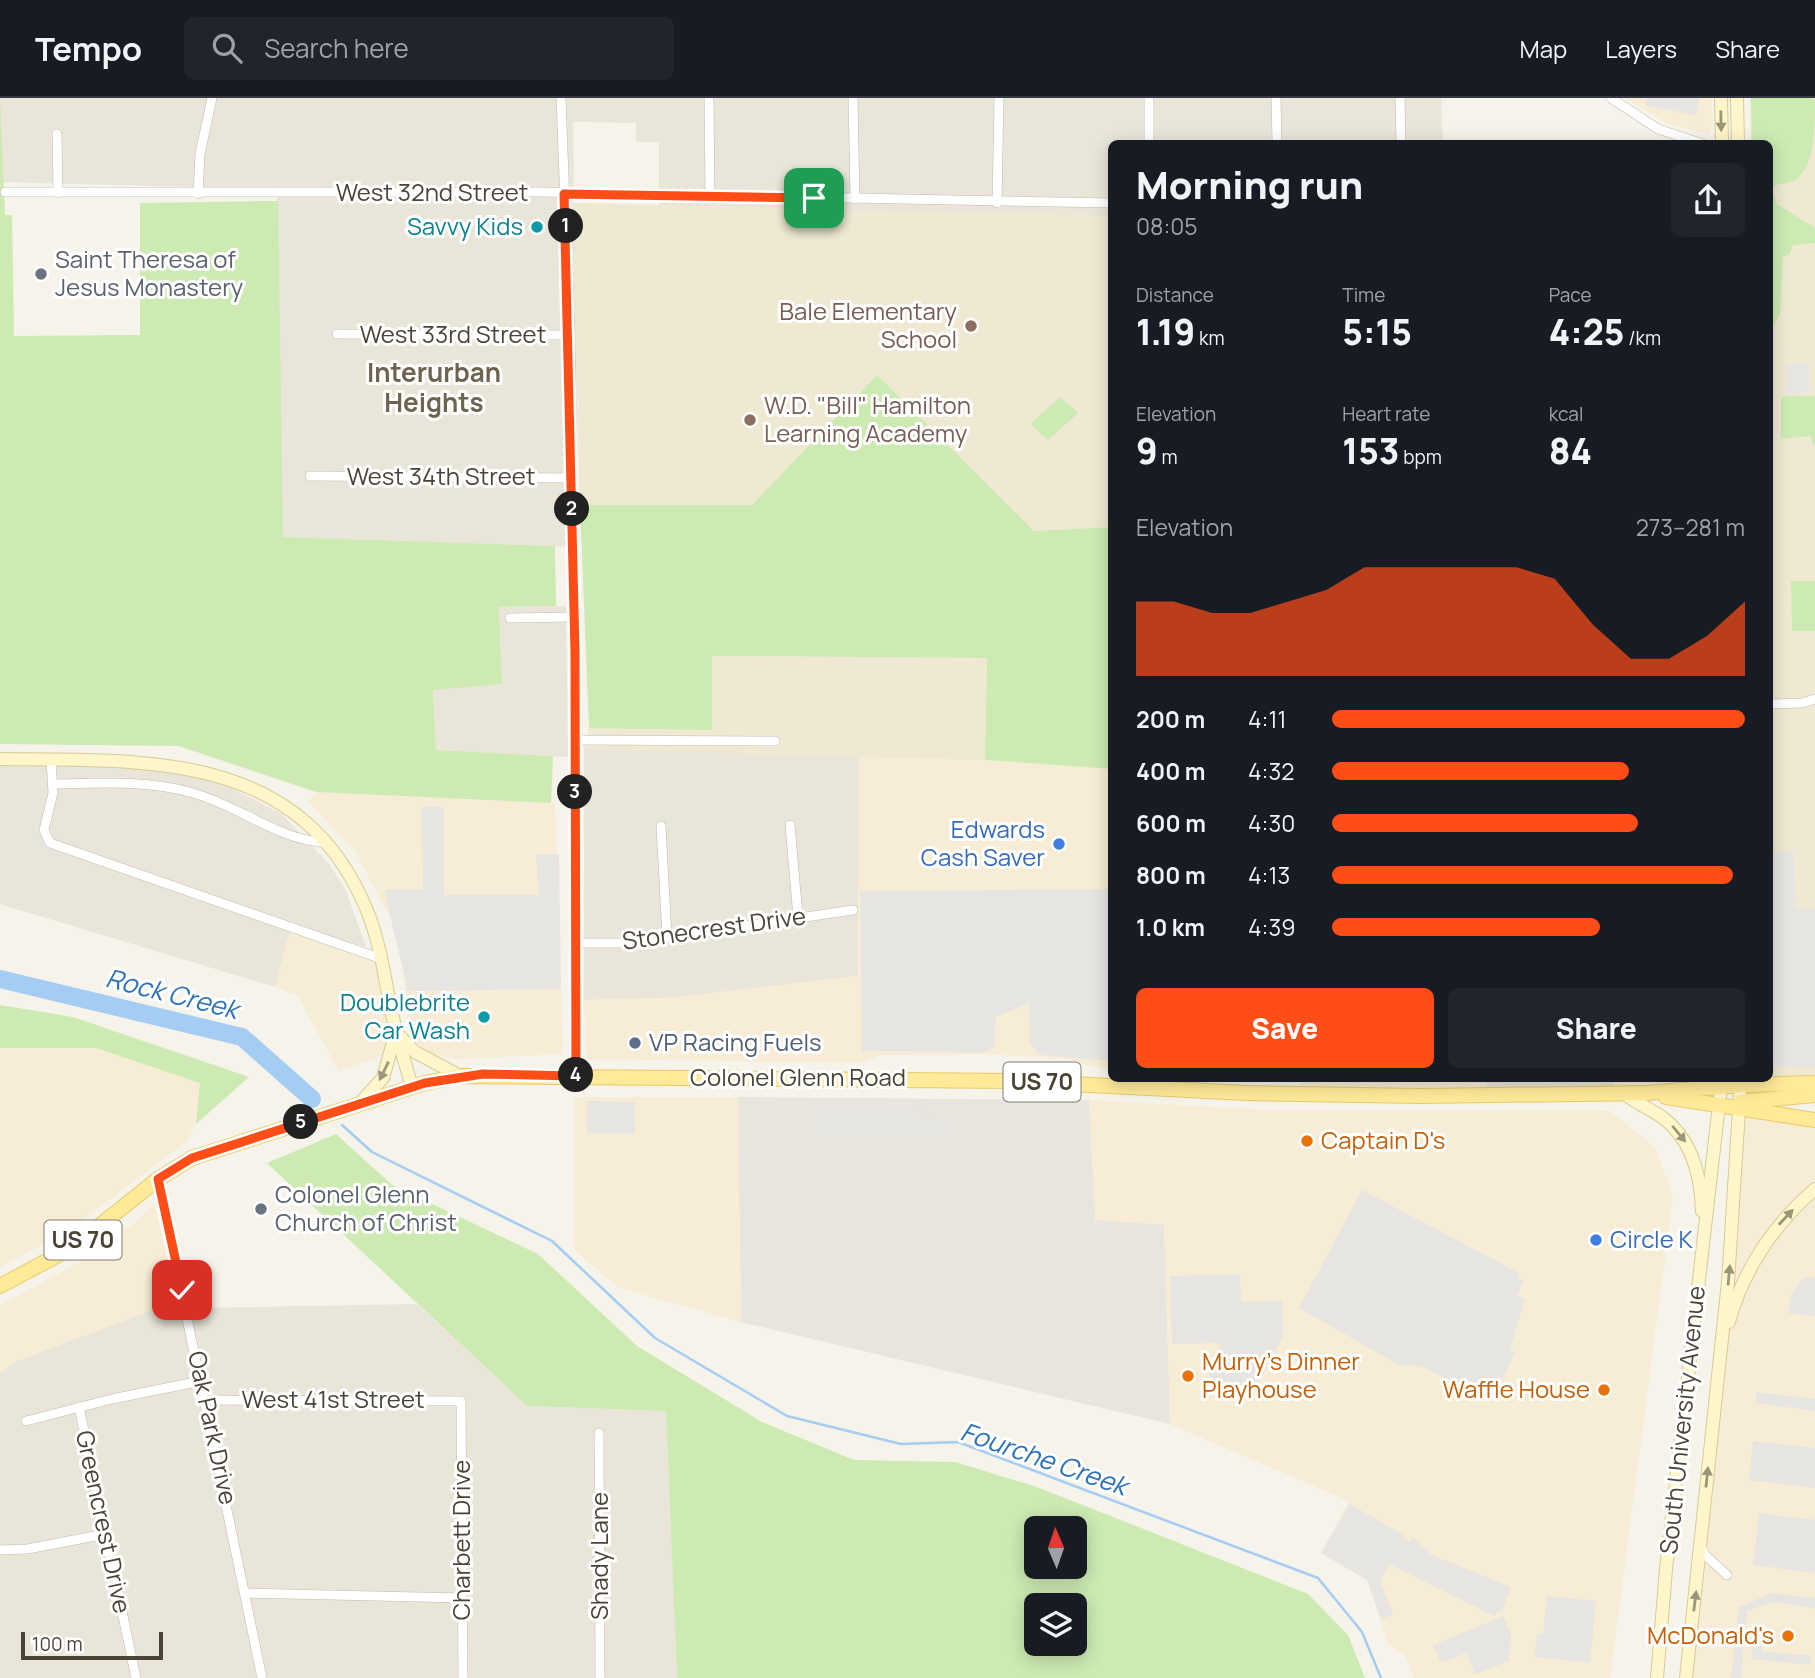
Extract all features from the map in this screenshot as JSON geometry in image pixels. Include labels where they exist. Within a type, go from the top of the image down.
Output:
[{"type":"main road","points":[[1721,98],[1722,140]]},
{"type":"main road","points":[[1737,98],[1738,140]]},
{"type":"main road","points":[[0,760],[160,763],[230,779],[277,802],[324,842],[365,904],[382,959],[396,1031],[412,1087]]},
{"type":"main road","points":[[396,1031],[415,1052],[460,1076]]},
{"type":"main road","points":[[359,1104],[383,1078],[396,1031]]},
{"type":"main road","name":"Colonel Glenn Road","points":[[0,1286],[73,1247],[158,1179],[192,1158],[412,1087],[460,1076],[1011,1081],[1300,1095],[1625,1094],[1721,1082]]},
{"type":"main road","name":"South University Avenue","points":[[1657,1678],[1721,1082]]},
{"type":"main road","name":"South University Avenue","points":[[1686,1678],[1728,1282],[1741,1082]]},
{"type":"main road","name":"US 70","points":[[1754,1082],[1815,1083]]},
{"type":"main road","points":[[1773,1082],[1779,1084]]},
{"type":"main road","name":"Colonel Glenn Road","points":[[1647,1093],[1718,1105],[1741,1105]]},
{"type":"main road","points":[[1625,1094],[1665,1119],[1687,1144],[1697,1171],[1702,1245]]},
{"type":"main road","points":[[1741,1105],[1815,1095]]},
{"type":"main road","points":[[1741,1105],[1815,1120]]},
{"type":"main road","points":[[1718,1367],[1735,1302],[1757,1256],[1778,1225],[1815,1189]]},
{"type":"street","points":[[198,194],[200,153],[212,98]]},
{"type":"street","points":[[562,98],[570,335],[576,1076]]},
{"type":"street","points":[[709,98],[710,196]]},
{"type":"street","points":[[853,98],[855,199]]},
{"type":"street","points":[[997,203],[999,98]]},
{"type":"street","points":[[1149,98],[1149,140]]},
{"type":"street","points":[[1276,98],[1277,140]]},
{"type":"street","points":[[1400,98],[1401,140]]},
{"type":"street","points":[[1611,98],[1658,128],[1692,140]]},
{"type":"street","points":[[57,134],[58,193]]},
{"type":"street","name":"West 32nd Street","points":[[5,192],[564,194],[1108,203]]},
{"type":"street","name":"West 33rd Street","points":[[337,334],[570,335]]},
{"type":"street","name":"West 34th Street","points":[[310,476],[572,478]]},
{"type":"street","points":[[510,618],[574,617]]},
{"type":"street","points":[[1773,704],[1802,703],[1815,699]]},
{"type":"street","points":[[575,740],[775,741]]},
{"type":"street","points":[[51,760],[54,784],[44,830],[50,843],[382,959]]},
{"type":"street","points":[[54,784],[144,785],[192,792],[311,842],[324,842]]},
{"type":"street","points":[[790,825],[798,917]]},
{"type":"street","points":[[661,826],[667,936]]},
{"type":"street","name":"Stonecrest Drive","points":[[575,943],[630,943],[853,910]]},
{"type":"street","name":"Oak Park Drive","points":[[158,1179],[262,1678]]},
{"type":"street","name":"Greencrest Drive","points":[[26,1421],[201,1381]]},
{"type":"street","name":"West 41st Street","points":[[206,1400],[461,1401]]},
{"type":"street","name":"Charbett Drive","points":[[461,1401],[463,1678]]},
{"type":"street","name":"Greencrest Drive","points":[[79,1407],[136,1678]]},
{"type":"street","name":"Shady Lane","points":[[599,1433],[600,1678]]},
{"type":"street","points":[[0,1550],[41,1547],[106,1534]]},
{"type":"street","points":[[1701,1545],[1705,1555],[1727,1575]]},
{"type":"street","points":[[245,1592],[462,1598]]},
{"type":"shaded area","points":[[0,98],[1441,98],[1443,140],[1108,140],[1108,216],[659,205],[659,142],[636,142],[636,123],[573,122],[579,547],[283,537],[277,189],[0,182]]},
{"type":"shaded area","points":[[1624,98],[1711,98],[1712,125],[1708,134],[1666,123]]},
{"type":"shaded area","points":[[1647,98],[1699,98],[1696,115],[1646,106]]},
{"type":"shaded area","points":[[1750,98],[1815,98],[1815,1075],[1773,1077],[1773,140],[1751,140]]},
{"type":"shaded area","points":[[573,203],[1108,216],[1108,527],[1034,531],[752,505],[580,505]]},
{"type":"shaded area","points":[[1786,364],[1809,364],[1809,393],[1786,394]]},
{"type":"shaded area","points":[[566,606],[568,757],[436,750],[433,689],[502,684],[499,607]]},
{"type":"shaded area","points":[[711,656],[987,658],[985,760],[584,749],[589,728],[711,729]]},
{"type":"shaded area","points":[[584,749],[859,752],[858,976],[669,998],[584,1000]]},
{"type":"shaded area","points":[[859,752],[1108,769],[1108,1068],[1089,1066],[1068,1059],[984,1054],[881,1055],[862,1063],[587,1059],[584,1000],[669,998],[858,976]]},
{"type":"shaded area","points":[[0,764],[126,765],[186,773],[226,785],[282,814],[330,865],[346,891],[366,947],[291,927],[275,987],[0,904]]},
{"type":"shaded area","points":[[316,792],[555,803],[563,1054],[456,1059],[431,1054],[412,1038],[401,957],[391,919],[355,851],[308,802]]},
{"type":"shaded area","points":[[421,807],[444,807],[444,895],[539,895],[536,854],[559,854],[561,989],[408,991],[384,890],[423,889]]},
{"type":"shaded area","points":[[1794,851],[1795,909],[1815,909],[1815,1067],[1773,1067],[1773,852]]},
{"type":"shaded area","points":[[1108,889],[1108,1061],[1040,1055],[1030,1044],[1029,1003],[996,1017],[994,1048],[985,1052],[862,1051],[860,891]]},
{"type":"shaded area","points":[[291,927],[382,959],[396,1031],[392,1052],[339,1071],[298,996],[275,987]]},
{"type":"shaded area","points":[[0,1047],[92,1047],[201,1083],[196,1124],[186,1142],[65,1233],[0,1267]]},
{"type":"shaded area","points":[[1300,1082],[1486,1082],[1486,1095],[1300,1095]]},
{"type":"shaded area","points":[[1486,1082],[1614,1082],[1614,1094],[1486,1095]]},
{"type":"shaded area","points":[[1614,1082],[1721,1082],[1721,1086],[1614,1094]]},
{"type":"shaded area","points":[[574,1097],[738,1097],[741,1322],[619,1288],[574,1249]]},
{"type":"shaded area","points":[[738,1097],[1089,1100],[1095,1220],[1164,1225],[1170,1424],[741,1322]]},
{"type":"shaded area","points":[[1089,1100],[1267,1110],[1610,1111],[1655,1147],[1673,1196],[1610,1678],[1414,1678],[1406,1657],[1388,1644],[1367,1578],[1321,1553],[1349,1501],[1170,1424],[1164,1225],[1095,1220]]},
{"type":"shaded area","points":[[587,1101],[635,1102],[635,1134],[587,1133]]},
{"type":"shaded area","points":[[816,1107],[915,1107],[931,1117],[948,1117],[948,1139],[816,1139]]},
{"type":"shaded area","points":[[1741,1108],[1815,1120],[1815,1678],[1684,1678]]},
{"type":"shaded area","points":[[1362,1190],[1519,1273],[1517,1277],[1523,1281],[1517,1295],[1525,1299],[1510,1349],[1515,1352],[1493,1400],[1420,1366],[1399,1365],[1299,1308]]},
{"type":"shaded area","points":[[154,1204],[180,1308],[148,1312],[17,1361],[0,1373],[0,1305],[77,1264],[137,1221]]},
{"type":"shaded area","points":[[1240,1274],[1241,1302],[1282,1301],[1283,1335],[1254,1392],[1211,1393],[1210,1369],[1220,1368],[1220,1343],[1172,1344],[1170,1276]]},
{"type":"shaded area","points":[[1805,1277],[1815,1278],[1815,1316],[1788,1313],[1791,1294]]},
{"type":"shaded area","points":[[417,1304],[527,1406],[666,1411],[677,1678],[0,1678],[0,1373],[17,1361],[148,1311]]},
{"type":"shaded area","points":[[1757,1392],[1815,1399],[1815,1411],[1755,1403]]},
{"type":"shaded area","points":[[1753,1441],[1815,1448],[1815,1488],[1749,1480]]},
{"type":"shaded area","points":[[1350,1504],[1400,1533],[1410,1543],[1412,1537],[1432,1555],[1511,1587],[1503,1608],[1494,1616],[1389,1564],[1380,1581],[1393,1615],[1381,1619],[1367,1580],[1321,1553]]},
{"type":"shaded area","points":[[1759,1513],[1814,1520],[1815,1516],[1815,1573],[1753,1565]]},
{"type":"shaded area","points":[[1772,1593],[1815,1598],[1815,1609],[1775,1602],[1747,1611],[1741,1678],[1731,1678],[1739,1607]]},
{"type":"shaded area","points":[[1547,1596],[1596,1601],[1590,1663],[1535,1657],[1537,1634],[1543,1634]]},
{"type":"shaded area","points":[[1503,1616],[1511,1635],[1509,1661],[1475,1674],[1466,1653],[1441,1663],[1433,1645]]},
{"type":"shaded area","points":[[1755,1626],[1764,1627],[1762,1651],[1811,1656],[1810,1665],[1751,1659]]},
{"type":"green space","points":[[0,98],[5,215],[12,215],[14,336],[140,335],[140,203],[278,201],[283,537],[555,546],[556,606],[499,607],[502,684],[433,690],[436,750],[553,756],[551,803],[316,792],[179,746],[0,744]]},
{"type":"green space","points":[[1751,98],[1810,98],[1815,101],[1813,145],[1807,165],[1796,180],[1773,188],[1773,140],[1752,140]]},
{"type":"green space","points":[[1773,194],[1777,204],[1815,228],[1815,243],[1793,245],[1789,255],[1783,256],[1780,315],[1773,325]]},
{"type":"green space","points":[[877,375],[1034,531],[1108,527],[1108,769],[985,760],[987,658],[712,656],[712,730],[589,728],[580,505],[752,505]]},
{"type":"green space","points":[[1784,396],[1815,396],[1815,444],[1812,445],[1811,436],[1781,439],[1781,399]]},
{"type":"green space","points":[[1060,397],[1078,413],[1048,440],[1030,424]]},
{"type":"green space","points":[[1791,581],[1815,581],[1815,631],[1792,631]]},
{"type":"green space","points":[[0,1005],[73,1017],[249,1077],[196,1124],[200,1083],[96,1048],[0,1048]]},
{"type":"green space","points":[[336,1134],[392,1185],[538,1254],[637,1346],[762,1422],[854,1460],[955,1462],[1037,1487],[1308,1594],[1348,1635],[1365,1678],[677,1678],[666,1411],[527,1406],[267,1163]]},
{"type":"waterway","name":"Rock Creek","points":[[0,979],[242,1037],[312,1099]]},
{"type":"waterway","name":"Fourche Creek","points":[[342,1125],[372,1152],[552,1241],[655,1338],[787,1416],[901,1444],[958,1442],[1318,1578],[1362,1632],[1381,1678]]},
{"type":"place","name":"Savvy Kids","points":[[537,227]]},
{"type":"place","name":"Saint Theresa of Jesus Monastery","points":[[41,274]]},
{"type":"place","name":"Bale Elementary School","points":[[971,326]]},
{"type":"place","name":"W.D. \"Bill\" Hamilton Learning Academy","points":[[750,420]]},
{"type":"place","name":"Edwards Cash Saver","points":[[1059,844]]},
{"type":"place","name":"Doublebrite Car Wash","points":[[484,1017]]},
{"type":"place","name":"VP Racing Fuels","points":[[635,1043]]},
{"type":"place","name":"Captain D's","points":[[1307,1141]]},
{"type":"place","name":"Colonel Glenn Church of Christ","points":[[261,1209]]},
{"type":"place","name":"Circle K","points":[[1596,1240]]},
{"type":"place","name":"Murry's Dinner Playhouse","points":[[1188,1376]]},
{"type":"place","name":"Waffle House","points":[[1604,1390]]},
{"type":"place","name":"McDonald's","points":[[1788,1636]]},
{"type":"district","name":"Interurban Heights","points":[[434,388]]},
{"type":"route","points":[[182,1290],[158,1179],[192,1158],[425,1083],[483,1074],[576,1076],[575,652],[570,335],[564,194],[814,198]]}]
